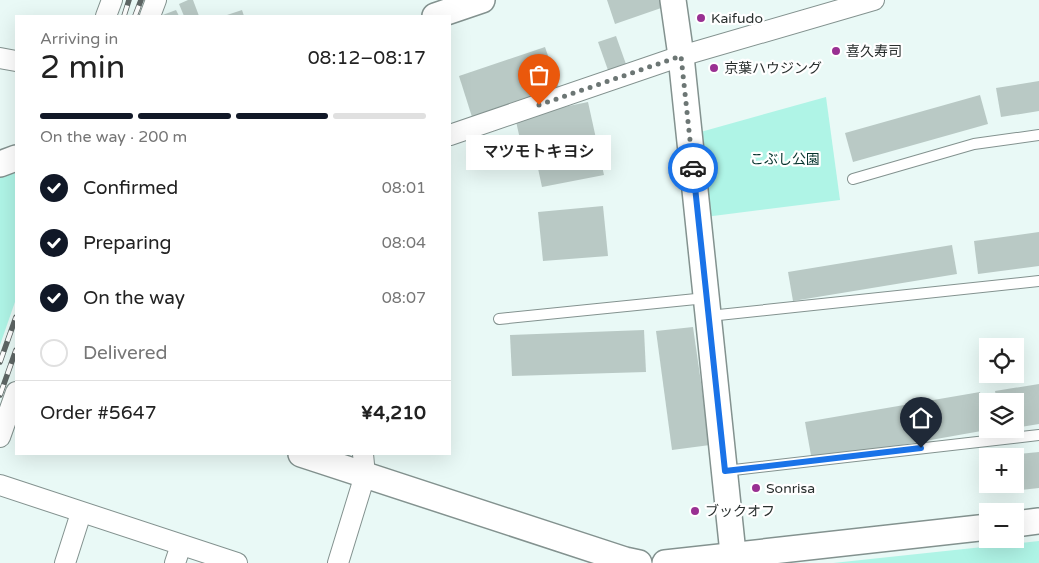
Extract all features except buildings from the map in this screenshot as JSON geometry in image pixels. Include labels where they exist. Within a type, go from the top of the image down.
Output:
[{"type":"street","points":[[106,15],[112,0]]},
{"type":"street","points":[[150,15],[156,0]]},
{"type":"street","points":[[438,15],[482,0]]},
{"type":"street","points":[[673,0],[681,56],[734,560]]},
{"type":"street","points":[[451,135],[681,56],[874,0]]},
{"type":"street","points":[[0,58],[15,61]]},
{"type":"street","points":[[0,164],[15,158]]},
{"type":"street","points":[[0,437],[15,395]]},
{"type":"street","points":[[307,455],[364,464],[625,560],[639,563]]},
{"type":"street","points":[[338,563],[364,464]]},
{"type":"street","points":[[0,484],[81,513],[178,554],[237,563]]},
{"type":"street","points":[[65,563],[81,513]]},
{"type":"street","points":[[1024,523],[1039,521]]},
{"type":"street","points":[[665,563],[734,560],[979,528]]},
{"type":"lane","points":[[853,179],[974,144],[1039,134]]},
{"type":"lane","points":[[499,319],[708,307],[1039,281]]},
{"type":"lane","points":[[725,471],[1039,435]]},
{"type":"green space","name":"こぶし公園","points":[[826,97],[840,200],[705,217],[697,133]]},
{"type":"green space","points":[[15,163],[15,302],[0,345],[0,168]]},
{"type":"green space","points":[[1039,541],[1039,563],[833,563],[979,547],[1024,548],[1024,543]]},
{"type":"railway","points":[[124,15],[129,0]]},
{"type":"railway","points":[[135,15],[141,0]]},
{"type":"railway","points":[[0,362],[15,320]]},
{"type":"railway","points":[[0,395],[15,353]]},
{"type":"way so far","points":[[539,105],[681,56],[693,168]]},
{"type":"place","name":"Kaifudo","points":[[701,18]]},
{"type":"place","name":"喜久寿司","points":[[836,51]]},
{"type":"place","name":"京葉ハウジング","points":[[714,68]]},
{"type":"place","name":"マツモトキヨシ","points":[[539,105]]},
{"type":"place","name":"Sonrisa","points":[[756,488]]},
{"type":"place","name":"ブックオフ","points":[[695,511]]},
{"type":"route","points":[[693,168],[725,471],[921,448]]}]
